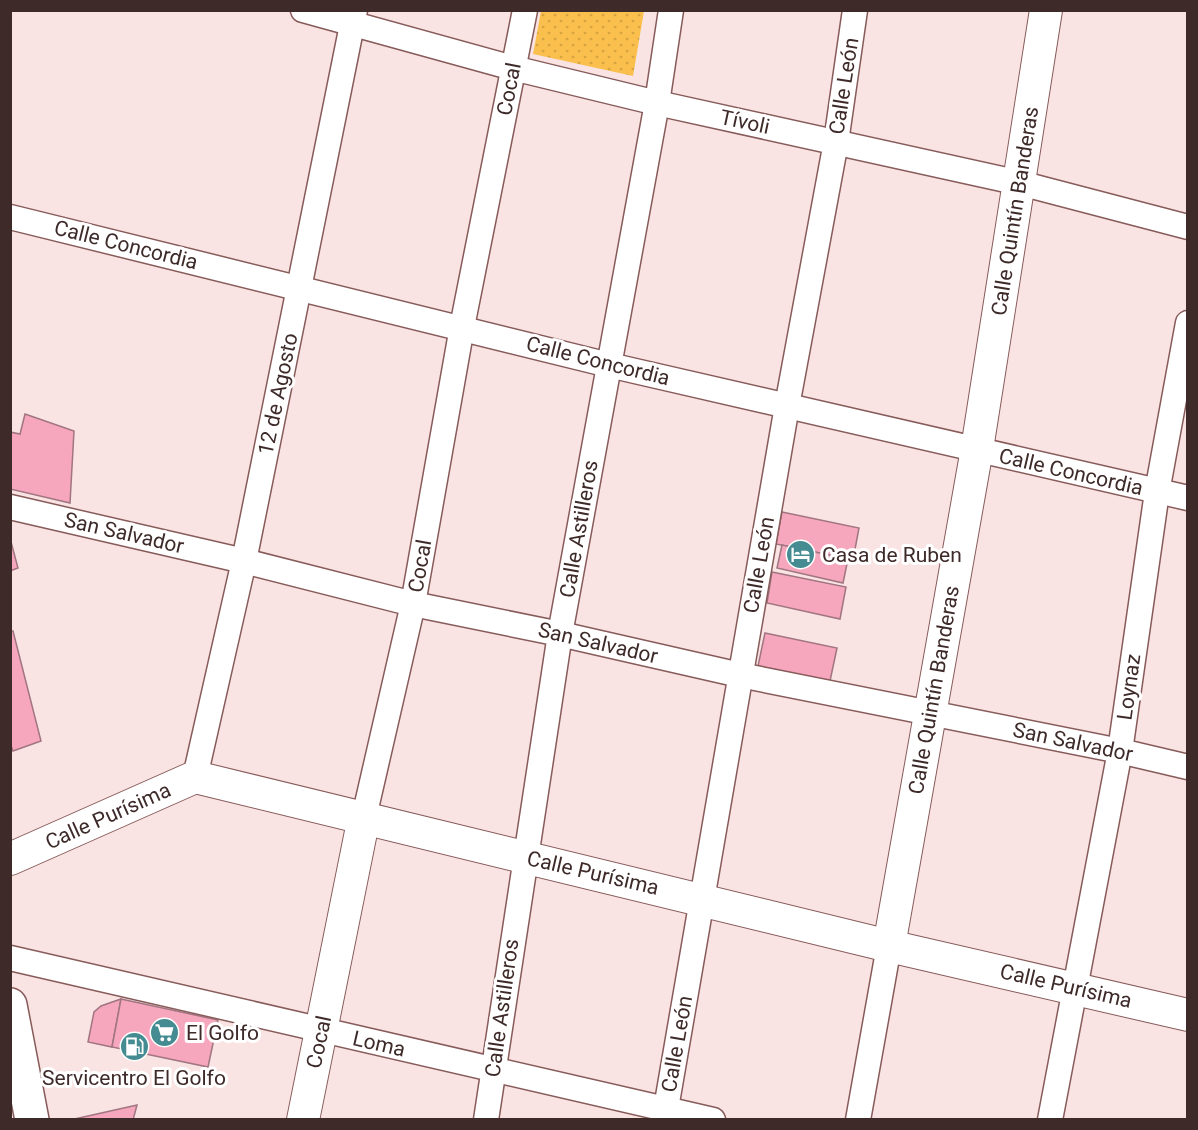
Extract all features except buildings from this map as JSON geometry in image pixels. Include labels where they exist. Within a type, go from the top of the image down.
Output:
[{"type":"main road","points":[[10,1005],[32,1119]]},
{"type":"street","name":"Tívoli","points":[[303,10],[354,17],[513,68],[657,103],[1020,183],[1188,227]]},
{"type":"street","name":"Cocal","points":[[303,1119],[364,817],[413,604],[462,327],[525,10]]},
{"type":"street","name":"Calle Astilleros","points":[[486,1119],[524,856],[560,634],[657,103],[671,10]]},
{"type":"street","name":"Calle León","points":[[664,1114],[787,406],[836,141],[855,10]]},
{"type":"street","name":"Calle Quintín Banderas","points":[[858,1119],[977,449],[1046,10]]},
{"type":"street","name":"12 de Agosto","points":[[195,777],[244,561],[354,17]]},
{"type":"street","name":"Calle Concordia","points":[[10,217],[609,365],[1188,498]]},
{"type":"street","name":"Loynaz","points":[[1050,1119],[1120,751],[1157,492],[1188,323]]},
{"type":"street","name":"San Salvador","points":[[10,507],[244,561],[413,604],[560,634],[740,675],[1120,751],[1188,767]]},
{"type":"street","name":"Calle Purísima","points":[[10,859],[195,777],[889,946],[1188,1015]]},
{"type":"street","name":"Loma","points":[[10,958],[494,1071],[664,1114],[712,1119]]},
{"type":"shaded area","points":[[541,11],[644,11],[633,76],[533,54]]},
{"type":"place","name":"Casa de Ruben","points":[[801,555]]},
{"type":"place","name":"El Golfo","points":[[165,1033]]},
{"type":"place","name":"Servicentro El Golfo","points":[[134,1047]]}]
